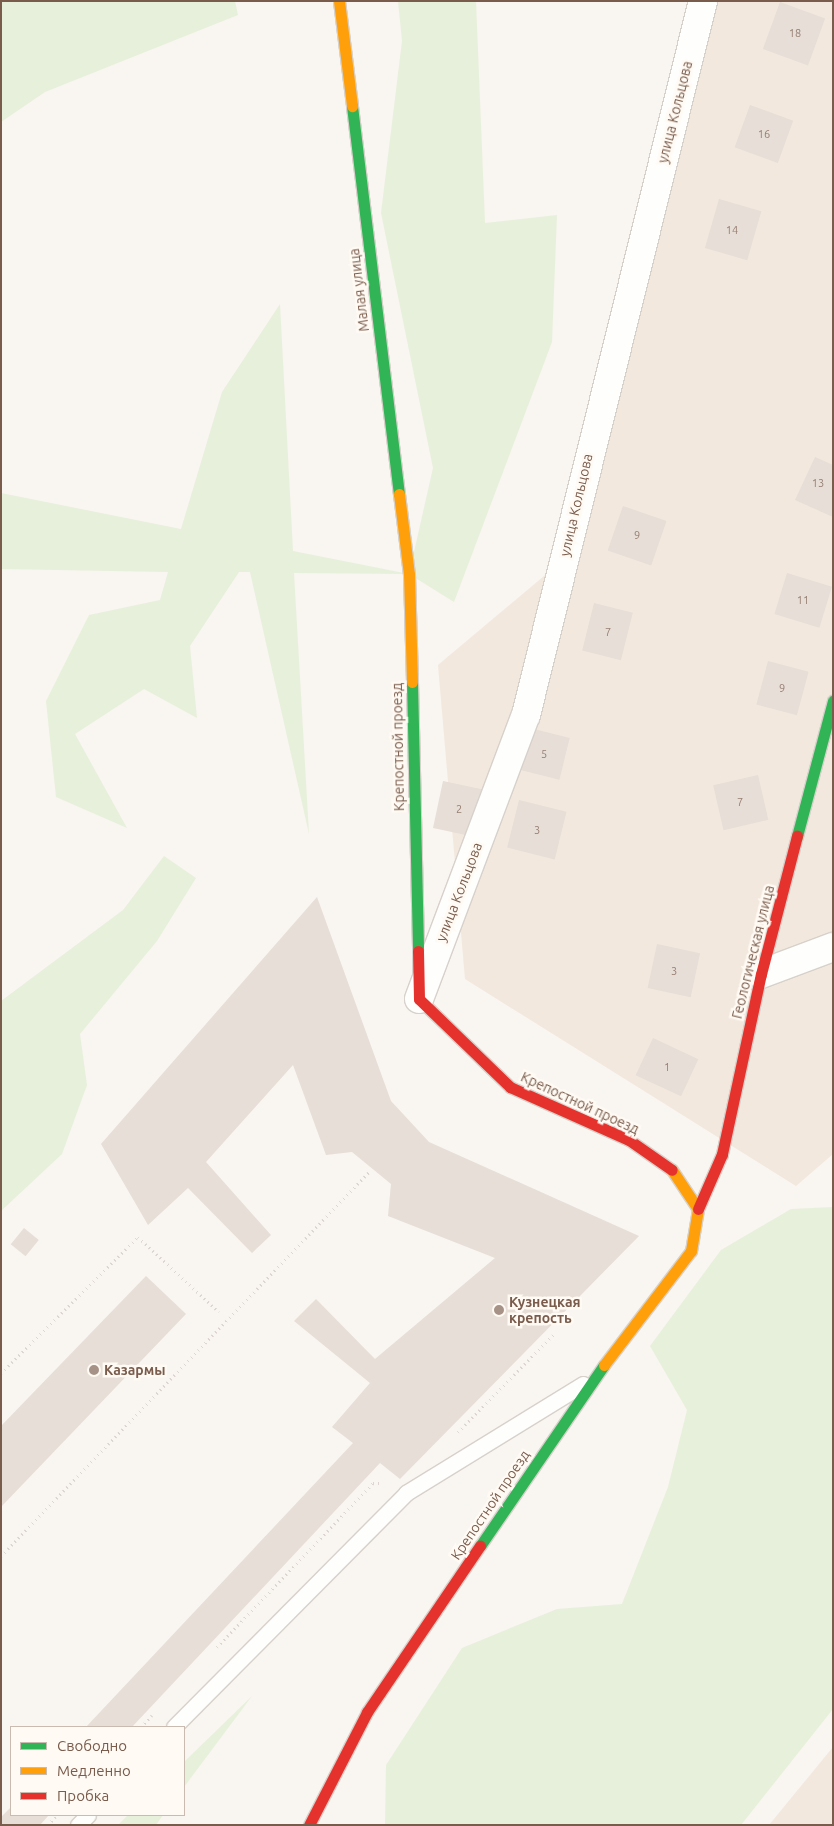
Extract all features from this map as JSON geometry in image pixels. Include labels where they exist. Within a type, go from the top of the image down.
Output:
[{"type":"street","name":"Малая улица","points":[[339,1],[409,574]]},
{"type":"street","name":"улица Кольцова","points":[[419,999],[526,715],[703,1]]},
{"type":"street","name":"Крепостной проезд","points":[[310,1825],[367,1712],[595,1377],[690,1251],[698,1209],[669,1166],[629,1140],[510,1087],[419,999],[409,574]]},
{"type":"street","name":"Геологическая улица","points":[[698,1209],[722,1154],[761,974],[833,701]]},
{"type":"street","points":[[761,974],[833,947]]},
{"type":"lane","points":[[175,1726],[406,1493],[595,1377]]},
{"type":"lane","points":[[78,1825],[87,1816]]},
{"type":"path","points":[[1,1556],[369,1172]]},
{"type":"path","points":[[1,1373],[138,1236],[219,1312]]},
{"type":"shaded area","points":[[709,1],[833,1],[833,1154],[796,1186],[465,979],[438,665],[556,566]]},
{"type":"shaded area","points":[[833,1747],[833,1825],[769,1825]]},
{"type":"green space","points":[[1,1],[235,1],[238,15],[45,92],[1,122]]},
{"type":"green space","points":[[398,1],[476,1],[485,223],[557,215],[552,342],[454,602],[409,574],[433,468],[381,213],[402,41]]},
{"type":"green space","points":[[280,304],[293,551],[409,574],[294,573],[309,834],[250,572],[239,572],[190,646],[197,718],[144,689],[75,734],[127,828],[56,797],[46,701],[89,615],[160,600],[168,572],[1,569],[1,493],[181,529],[222,392]]},
{"type":"green space","points":[[164,856],[196,878],[157,941],[80,1034],[87,1085],[62,1154],[1,1211],[1,1001],[123,910]]},
{"type":"green space","points":[[833,1207],[833,1709],[741,1825],[385,1825],[386,1765],[462,1648],[557,1609],[622,1604],[668,1487],[687,1410],[650,1346],[721,1250],[791,1209]]},
{"type":"green space","points":[[252,1696],[185,1786],[185,1761]]},
{"type":"green space","points":[[127,1816],[162,1816],[156,1825],[118,1825]]},
{"type":"building","points":[[780,2],[825,18],[808,65],[763,49]]},
{"type":"building","points":[[750,105],[793,121],[778,163],[735,147]]},
{"type":"building","points":[[719,199],[761,211],[747,260],[705,248]]},
{"type":"building","points":[[815,457],[833,465],[833,517],[795,500]]},
{"type":"building","points":[[623,506],[666,521],[651,565],[608,550]]},
{"type":"building","points":[[787,573],[832,587],[819,628],[774,614]]},
{"type":"building","points":[[594,603],[633,613],[621,660],[582,651]]},
{"type":"building","points":[[768,661],[809,672],[797,715],[756,704]]},
{"type":"building","points":[[530,728],[570,738],[559,780],[520,770]]},
{"type":"building","points":[[758,775],[768,820],[724,830],[713,785]]},
{"type":"building","points":[[443,781],[484,790],[474,837],[433,828]]},
{"type":"building","points":[[519,800],[567,812],[555,859],[507,848]]},
{"type":"building","name":"Кузнецкая крепость","points":[[317,897],[391,1101],[429,1142],[639,1236],[400,1479],[380,1463],[133,1726],[87,1726],[353,1443],[332,1427],[370,1383],[294,1321],[316,1299],[375,1359],[495,1258],[388,1216],[391,1184],[352,1152],[326,1155],[293,1065],[206,1162],[271,1235],[252,1253],[188,1188],[148,1225],[101,1144]]},
{"type":"building","points":[[657,944],[700,953],[691,997],[648,988]]},
{"type":"building","points":[[653,1038],[698,1059],[681,1096],[636,1075]]},
{"type":"building","points":[[24,1228],[39,1240],[26,1256],[11,1244]]},
{"type":"building","name":"Казармы","points":[[146,1276],[186,1314],[1,1507],[1,1426]]},
{"type":"building","points":[[10,1808],[10,1816],[48,1816],[40,1825],[1,1825],[1,1817]]},
{"type":"traffic: fast","points":[[352,106],[399,494]]},
{"type":"traffic: fast","points":[[412,682],[418,951]]},
{"type":"traffic: fast","points":[[797,836],[833,701]]},
{"type":"traffic: fast","points":[[480,1546],[604,1365]]},
{"type":"traffic: slow","points":[[339,1],[352,106]]},
{"type":"traffic: slow","points":[[399,494],[409,574],[412,682]]},
{"type":"traffic: slow","points":[[604,1365],[691,1251],[698,1209],[672,1170]]},
{"type":"traffic: jam","points":[[698,1209],[722,1154],[761,974],[797,836]]},
{"type":"traffic: jam","points":[[418,951],[419,999],[510,1087],[629,1140],[672,1170]]},
{"type":"traffic: jam","points":[[309,1825],[367,1712],[480,1546]]},
{"type":"place","name":"Кузнецкая крепость","points":[[499,1310]]},
{"type":"place","name":"Казармы","points":[[94,1370]]}]
